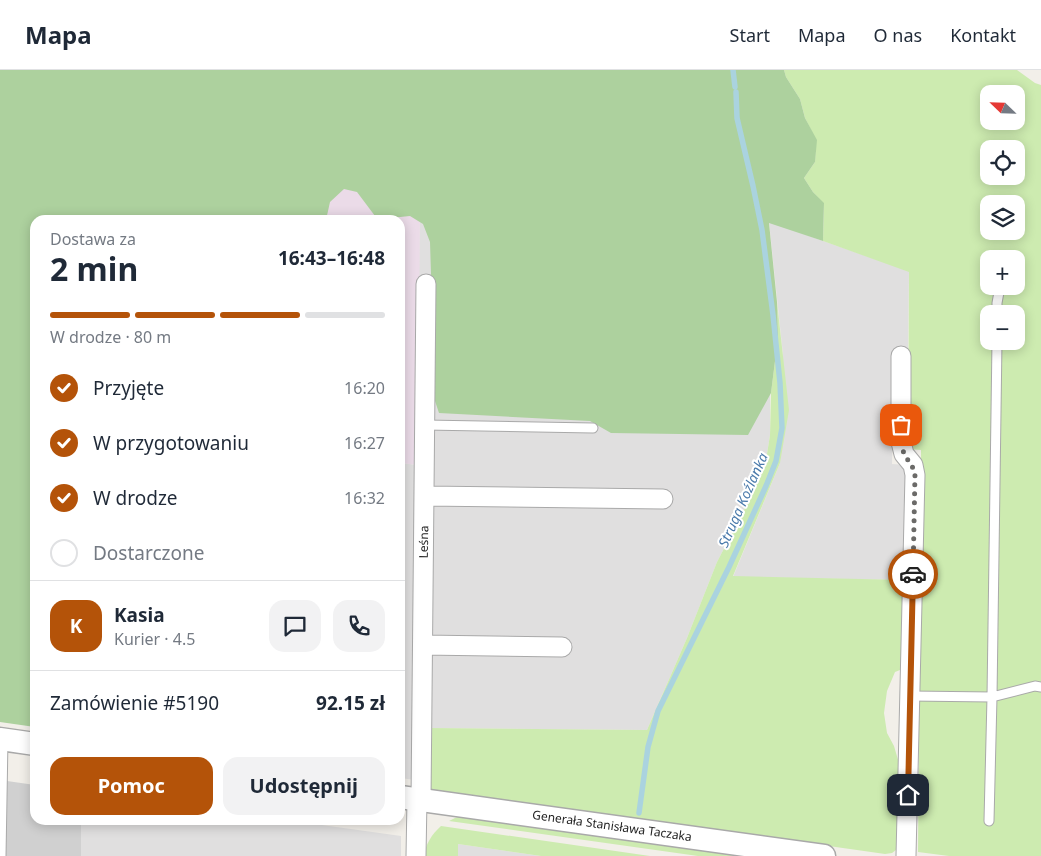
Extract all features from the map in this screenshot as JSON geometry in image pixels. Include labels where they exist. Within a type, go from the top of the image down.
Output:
[{"type":"street","name":"Leśna","points":[[416,856],[413,799],[423,645],[426,284]]},
{"type":"street","points":[[901,356],[900,442],[904,454],[913,465],[915,474],[906,856]]},
{"type":"street","points":[[425,496],[663,499]]},
{"type":"street","points":[[423,645],[562,647]]},
{"type":"street","points":[[1,740],[30,743]]},
{"type":"street","name":"Generała Stanisława Taczaka","points":[[413,799],[824,856]]},
{"type":"lane","points":[[989,821],[997,350]]},
{"type":"lane","points":[[425,424],[593,428]]},
{"type":"lane","points":[[910,696],[992,697],[1039,685]]},
{"type":"lane","points":[[1,740],[1,856]]},
{"type":"shaded area","points":[[421,70],[770,378],[770,435],[767,454],[745,508],[717,562],[687,638],[647,730],[429,728],[436,278],[419,277]]},
{"type":"shaded area","points":[[421,70],[418,465],[405,464],[405,215],[316,215]]},
{"type":"shaded area","points":[[769,222],[909,271],[908,351],[894,356],[892,464],[907,465],[906,580],[733,577],[780,463],[783,355]]},
{"type":"shaded area","points":[[405,464],[418,465],[415,780],[405,779]]},
{"type":"shaded area","points":[[0,780],[30,784],[30,825],[81,825],[81,856],[0,856]]},
{"type":"shaded area","points":[[81,825],[322,825],[401,836],[401,856],[81,856]]},
{"type":"shaded area","points":[[458,844],[541,856],[458,856]]},
{"type":"green space","points":[[0,70],[784,70],[786,77],[800,99],[805,118],[817,140],[815,162],[804,178],[813,192],[824,203],[823,241],[769,223],[777,302],[778,337],[771,393],[748,435],[611,433],[590,421],[439,413],[435,401],[430,242],[423,224],[405,215],[374,215],[357,192],[344,189],[330,202],[327,215],[30,215],[30,726],[0,722]]},
{"type":"green space","points":[[784,70],[1017,70],[1041,85],[1041,856],[949,856],[918,852],[921,450],[908,449],[909,272],[823,241],[824,204],[804,178],[815,162],[816,140],[805,118],[800,99],[786,77]]},
{"type":"green space","points":[[777,302],[789,410],[780,463],[733,576],[906,580],[905,668],[895,672],[887,691],[884,713],[887,733],[894,746],[901,770],[900,847],[892,853],[885,854],[432,790],[429,786],[429,728],[647,730],[687,638],[717,562],[745,508],[767,454],[770,435],[771,393],[778,337]]},
{"type":"green space","points":[[461,816],[748,856],[698,856],[449,821]]},
{"type":"green space","points":[[441,826],[650,856],[541,856],[458,844],[458,856],[424,856],[430,840]]},
{"type":"waterway","name":"Struga Koźlanka","points":[[733,70],[735,87]]},
{"type":"waterway","name":"Struga Koźlanka","points":[[639,813],[648,747],[658,711],[729,567],[766,486],[776,461],[782,428],[780,383],[762,230],[737,118],[736,92]]},
{"type":"way so far","points":[[901,425],[900,442],[904,454],[913,465],[915,474],[913,574]]},
{"type":"route","points":[[908,795],[913,574]]}]
